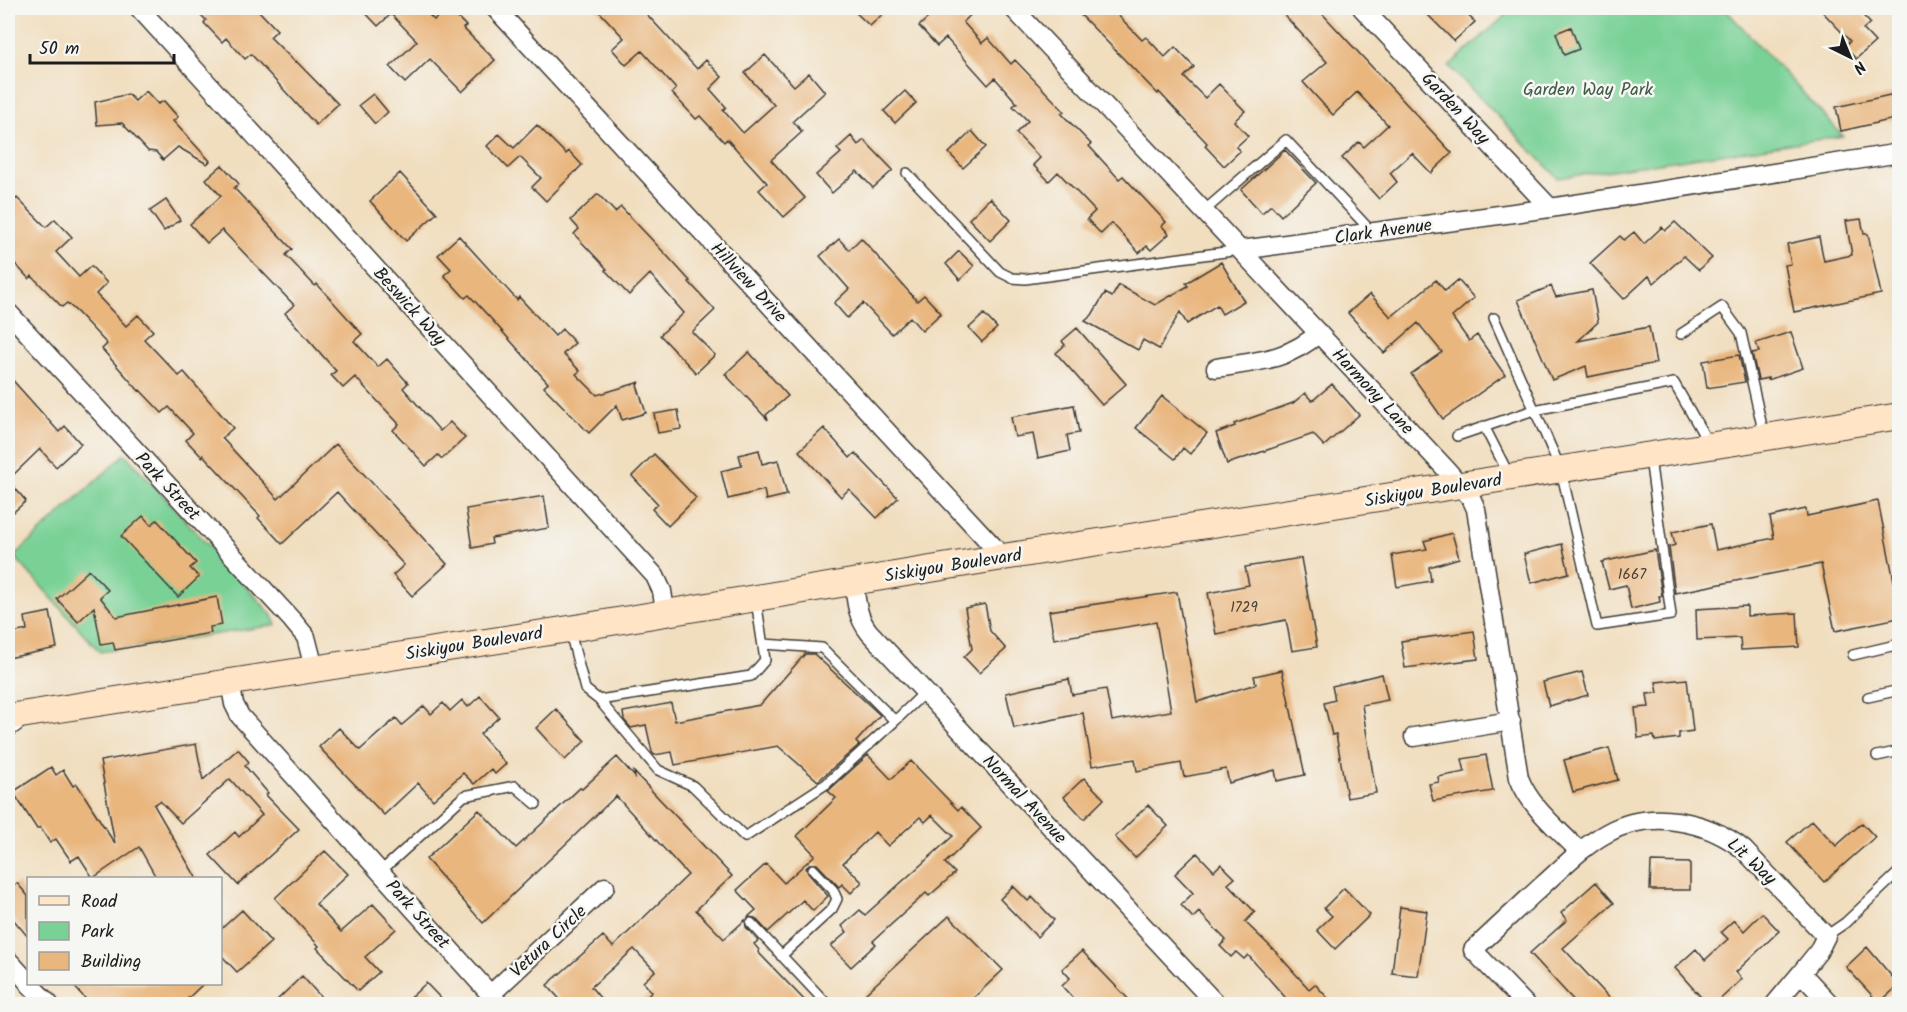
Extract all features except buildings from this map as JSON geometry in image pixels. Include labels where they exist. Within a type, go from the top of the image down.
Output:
[{"type":"main road","name":"Siskiyou Boulevard","points":[[8,717],[1899,416]]},
{"type":"street","name":"Beswick Way","points":[[140,8],[655,576],[662,591],[665,611]]},
{"type":"street","name":"Hillview Drive","points":[[495,8],[1003,557]]},
{"type":"street","name":"Harmony Lane","points":[[1013,8],[1460,485],[1476,509],[1519,778],[1524,792],[1579,851]]},
{"type":"street","name":"Garden Way","points":[[1362,8],[1550,208]]},
{"type":"street","name":"Clark Avenue","points":[[1241,250],[1550,208],[1899,153]]},
{"type":"street","name":"Park Street","points":[[8,312],[292,620],[306,637],[314,668]]},
{"type":"street","points":[[1216,368],[1277,358],[1303,347],[1319,333]]},
{"type":"street","name":"Normal Avenue","points":[[854,582],[857,610],[863,624],[1216,1005]]},
{"type":"street","name":"Park Street","points":[[230,682],[234,704],[240,716],[495,1000]]},
{"type":"street","points":[[1414,737],[1511,721]]},
{"type":"street","name":"Lit Way","points":[[1525,1005],[1473,950],[1579,851],[1609,832],[1636,822],[1683,821],[1711,828],[1730,838],[1826,936]]},
{"type":"street","name":"Vetura Circle","points":[[495,1000],[605,887]]},
{"type":"street","points":[[1775,1005],[1818,952],[1826,936]]},
{"type":"street","points":[[8,960],[27,981]]},
{"type":"street","points":[[1801,974],[1830,1005]]},
{"type":"street","points":[[31,985],[49,1005]]},
{"type":"lane","points":[[1204,211],[1286,140],[1372,232]]},
{"type":"lane","name":"Clark Avenue","points":[[907,173],[1000,272],[1012,278],[1025,279],[1241,250]]},
{"type":"lane","points":[[1680,334],[1722,307],[1741,333],[1764,438]]},
{"type":"lane","points":[[1494,318],[1561,470],[1597,626],[1671,615],[1650,456]]},
{"type":"lane","points":[[1457,436],[1534,410],[1674,383],[1710,446]]},
{"type":"lane","points":[[1484,426],[1510,478]]},
{"type":"lane","points":[[599,700],[751,676],[765,660],[756,597]]},
{"type":"lane","points":[[569,629],[585,689],[599,700],[658,770],[693,786],[745,837],[826,784],[925,692]]},
{"type":"lane","points":[[763,644],[822,648],[895,721]]},
{"type":"lane","points":[[1853,655],[1899,644]]},
{"type":"lane","points":[[1868,697],[1899,690]]},
{"type":"lane","points":[[8,733],[36,713]]},
{"type":"lane","points":[[1878,756],[1899,751]]},
{"type":"lane","points":[[380,872],[464,796],[515,786],[536,804]]},
{"type":"lane","points":[[781,956],[832,909],[837,899],[833,890],[813,869]]},
{"type":"lane","points":[[1826,936],[1845,923],[1899,871]]},
{"type":"lane","points":[[751,923],[827,1005]]},
{"type":"green space","name":"Garden Way Park","points":[[1514,8],[1724,8],[1843,136],[1558,178],[1449,66]]},
{"type":"green space","points":[[125,454],[271,614],[276,625],[100,652],[14,556]]}]
